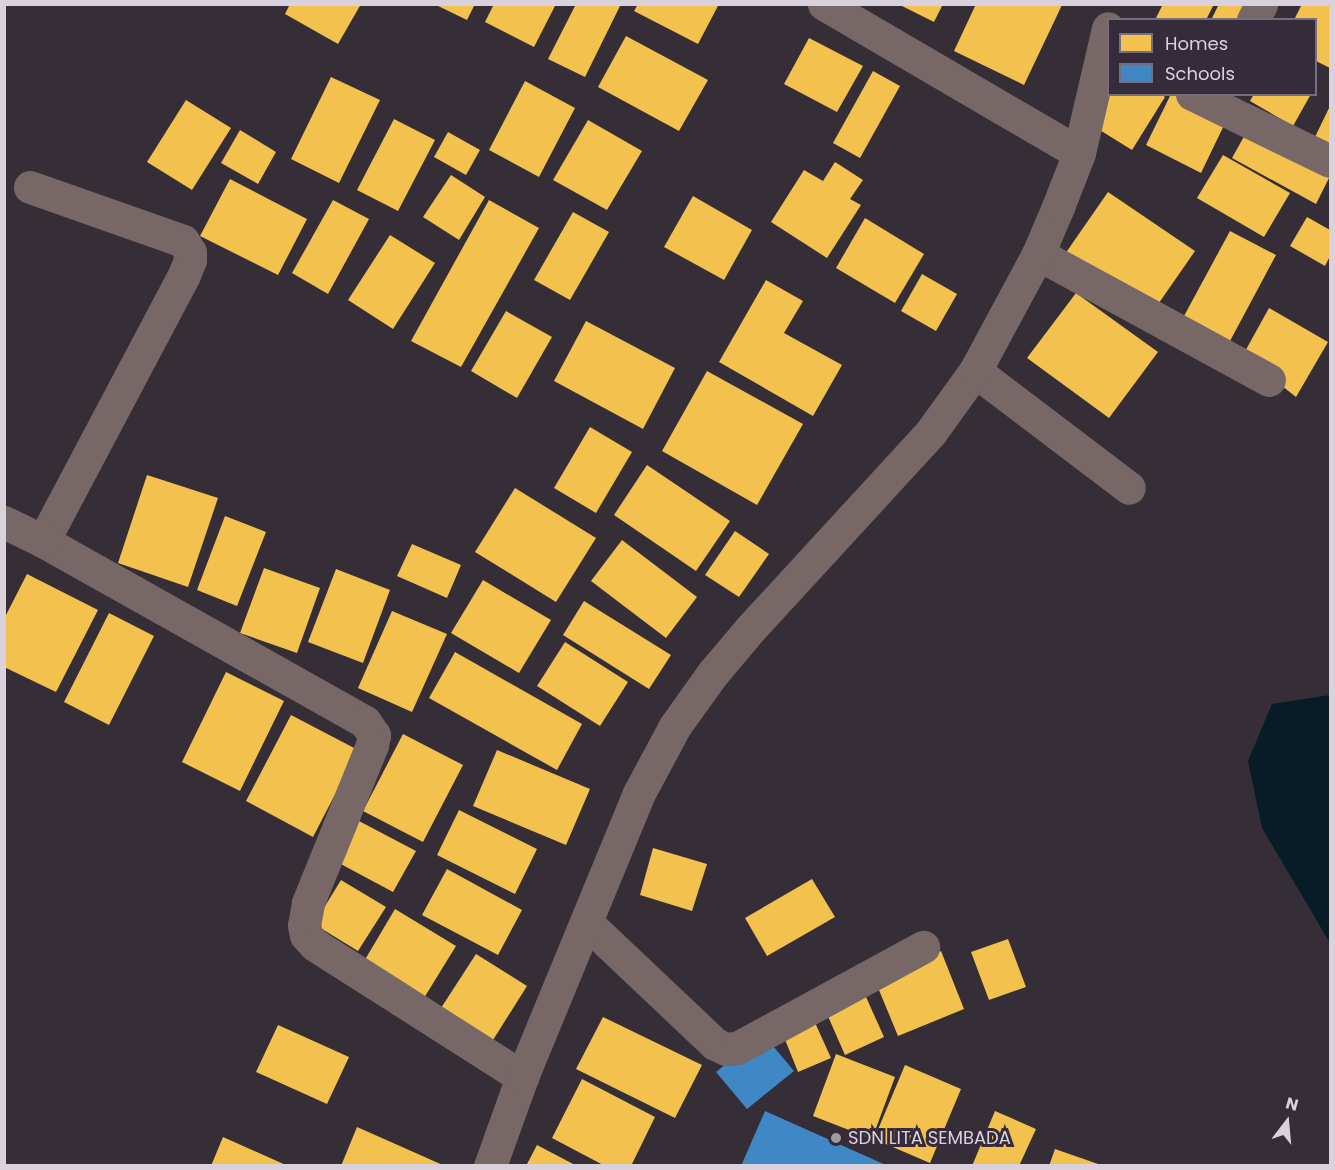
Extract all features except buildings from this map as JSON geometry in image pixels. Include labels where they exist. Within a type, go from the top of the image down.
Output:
[{"type":"street","points":[[824,4],[1079,153]]},
{"type":"street","points":[[1254,18],[1261,4]]},
{"type":"street","points":[[490,1166],[522,1077],[638,795],[675,726],[751,628],[931,432],[975,371],[1038,254],[1079,153],[1107,42]]},
{"type":"street","points":[[1204,97],[1330,161]]},
{"type":"street","points":[[30,187],[183,241],[190,252],[190,260],[184,275],[43,541]]},
{"type":"street","points":[[1038,254],[1269,380]]},
{"type":"street","points":[[975,371],[1129,488]]},
{"type":"street","points":[[4,522],[43,541],[365,722],[374,735],[372,746],[308,903],[304,925],[306,935],[315,945],[522,1077]]},
{"type":"street","points":[[587,923],[715,1044],[726,1049],[737,1048],[923,947]]},
{"type":"water","points":[[1330,695],[1330,943],[1262,828],[1248,761],[1272,704]]},
{"type":"place","name":"SDN LITA SEMBADA","points":[[836,1138]]}]
